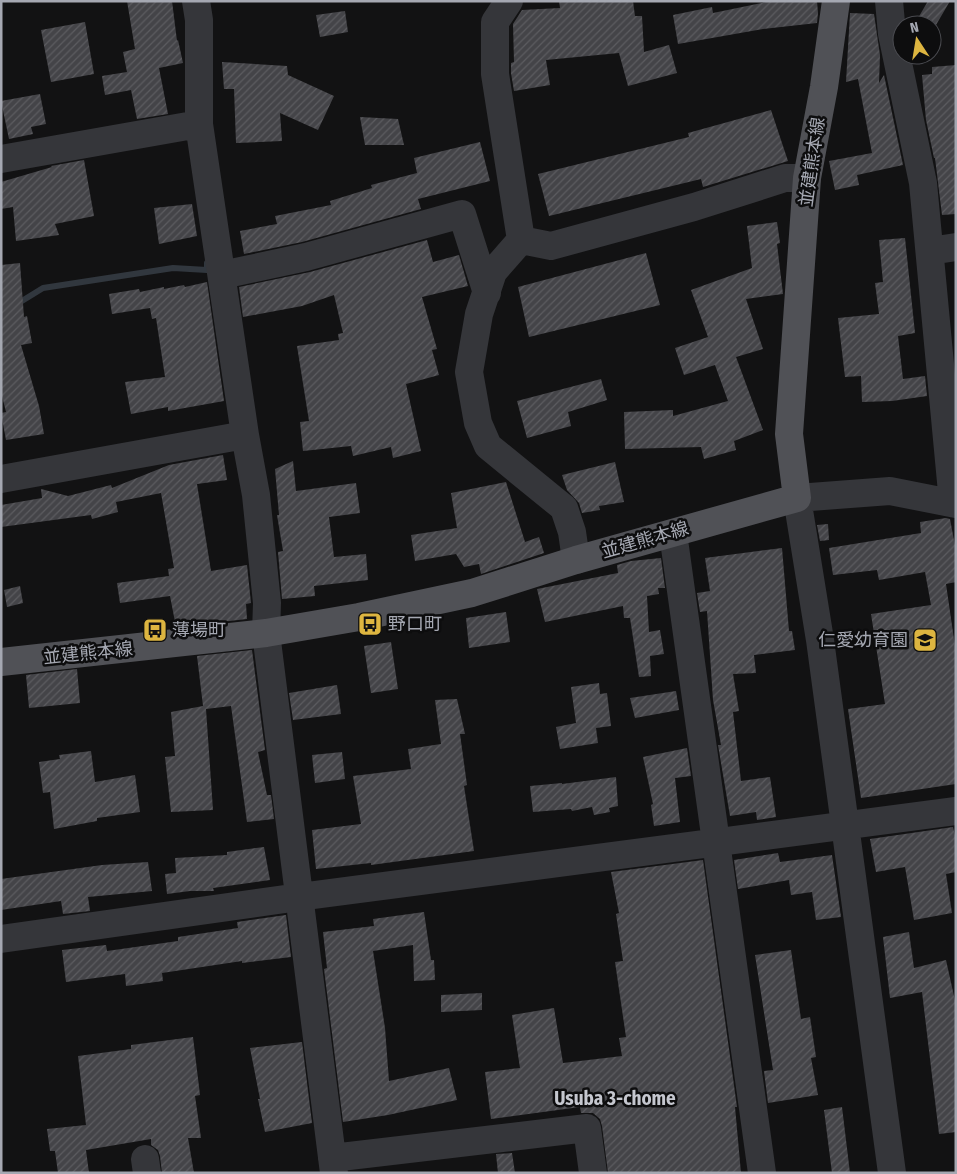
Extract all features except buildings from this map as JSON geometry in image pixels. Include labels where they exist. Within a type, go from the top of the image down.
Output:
[{"type":"main road","name":"並建熊本線","points":[[1,662],[266,633],[359,617],[472,593],[576,560],[797,498],[789,434],[807,178],[824,87],[836,1]]},
{"type":"street","points":[[196,1],[199,20],[200,124],[245,435],[256,494],[267,603],[266,633],[333,1166],[587,1128],[593,1173]]},
{"type":"street","points":[[509,1],[495,22],[495,74],[521,240]]},
{"type":"street","points":[[888,1],[892,34],[923,183],[943,249],[955,504],[890,491],[797,498],[820,640],[892,1173]]},
{"type":"street","points":[[1,159],[200,124]]},
{"type":"street","points":[[521,240],[551,246],[694,207],[785,178],[807,178]]},
{"type":"street","points":[[222,274],[306,257],[462,214],[486,293]]},
{"type":"street","points":[[521,240],[493,272],[480,314],[469,372],[478,423],[488,446],[564,508],[572,532],[576,560]]},
{"type":"street","points":[[1,479],[245,435]]},
{"type":"street","points":[[673,532],[762,1173]]},
{"type":"street","points":[[1,939],[299,897],[956,811]]},
{"type":"waterway","points":[[17,304],[43,288],[173,268],[207,270],[207,263]]},
{"type":"place","name":"野口町","points":[[370,624]]},
{"type":"place","name":"薄場町","points":[[155,630]]},
{"type":"place","name":"仁愛幼育園","points":[[925,640]]},
{"type":"district","name":"Usuba 3-chome","points":[[615,1098]]}]
